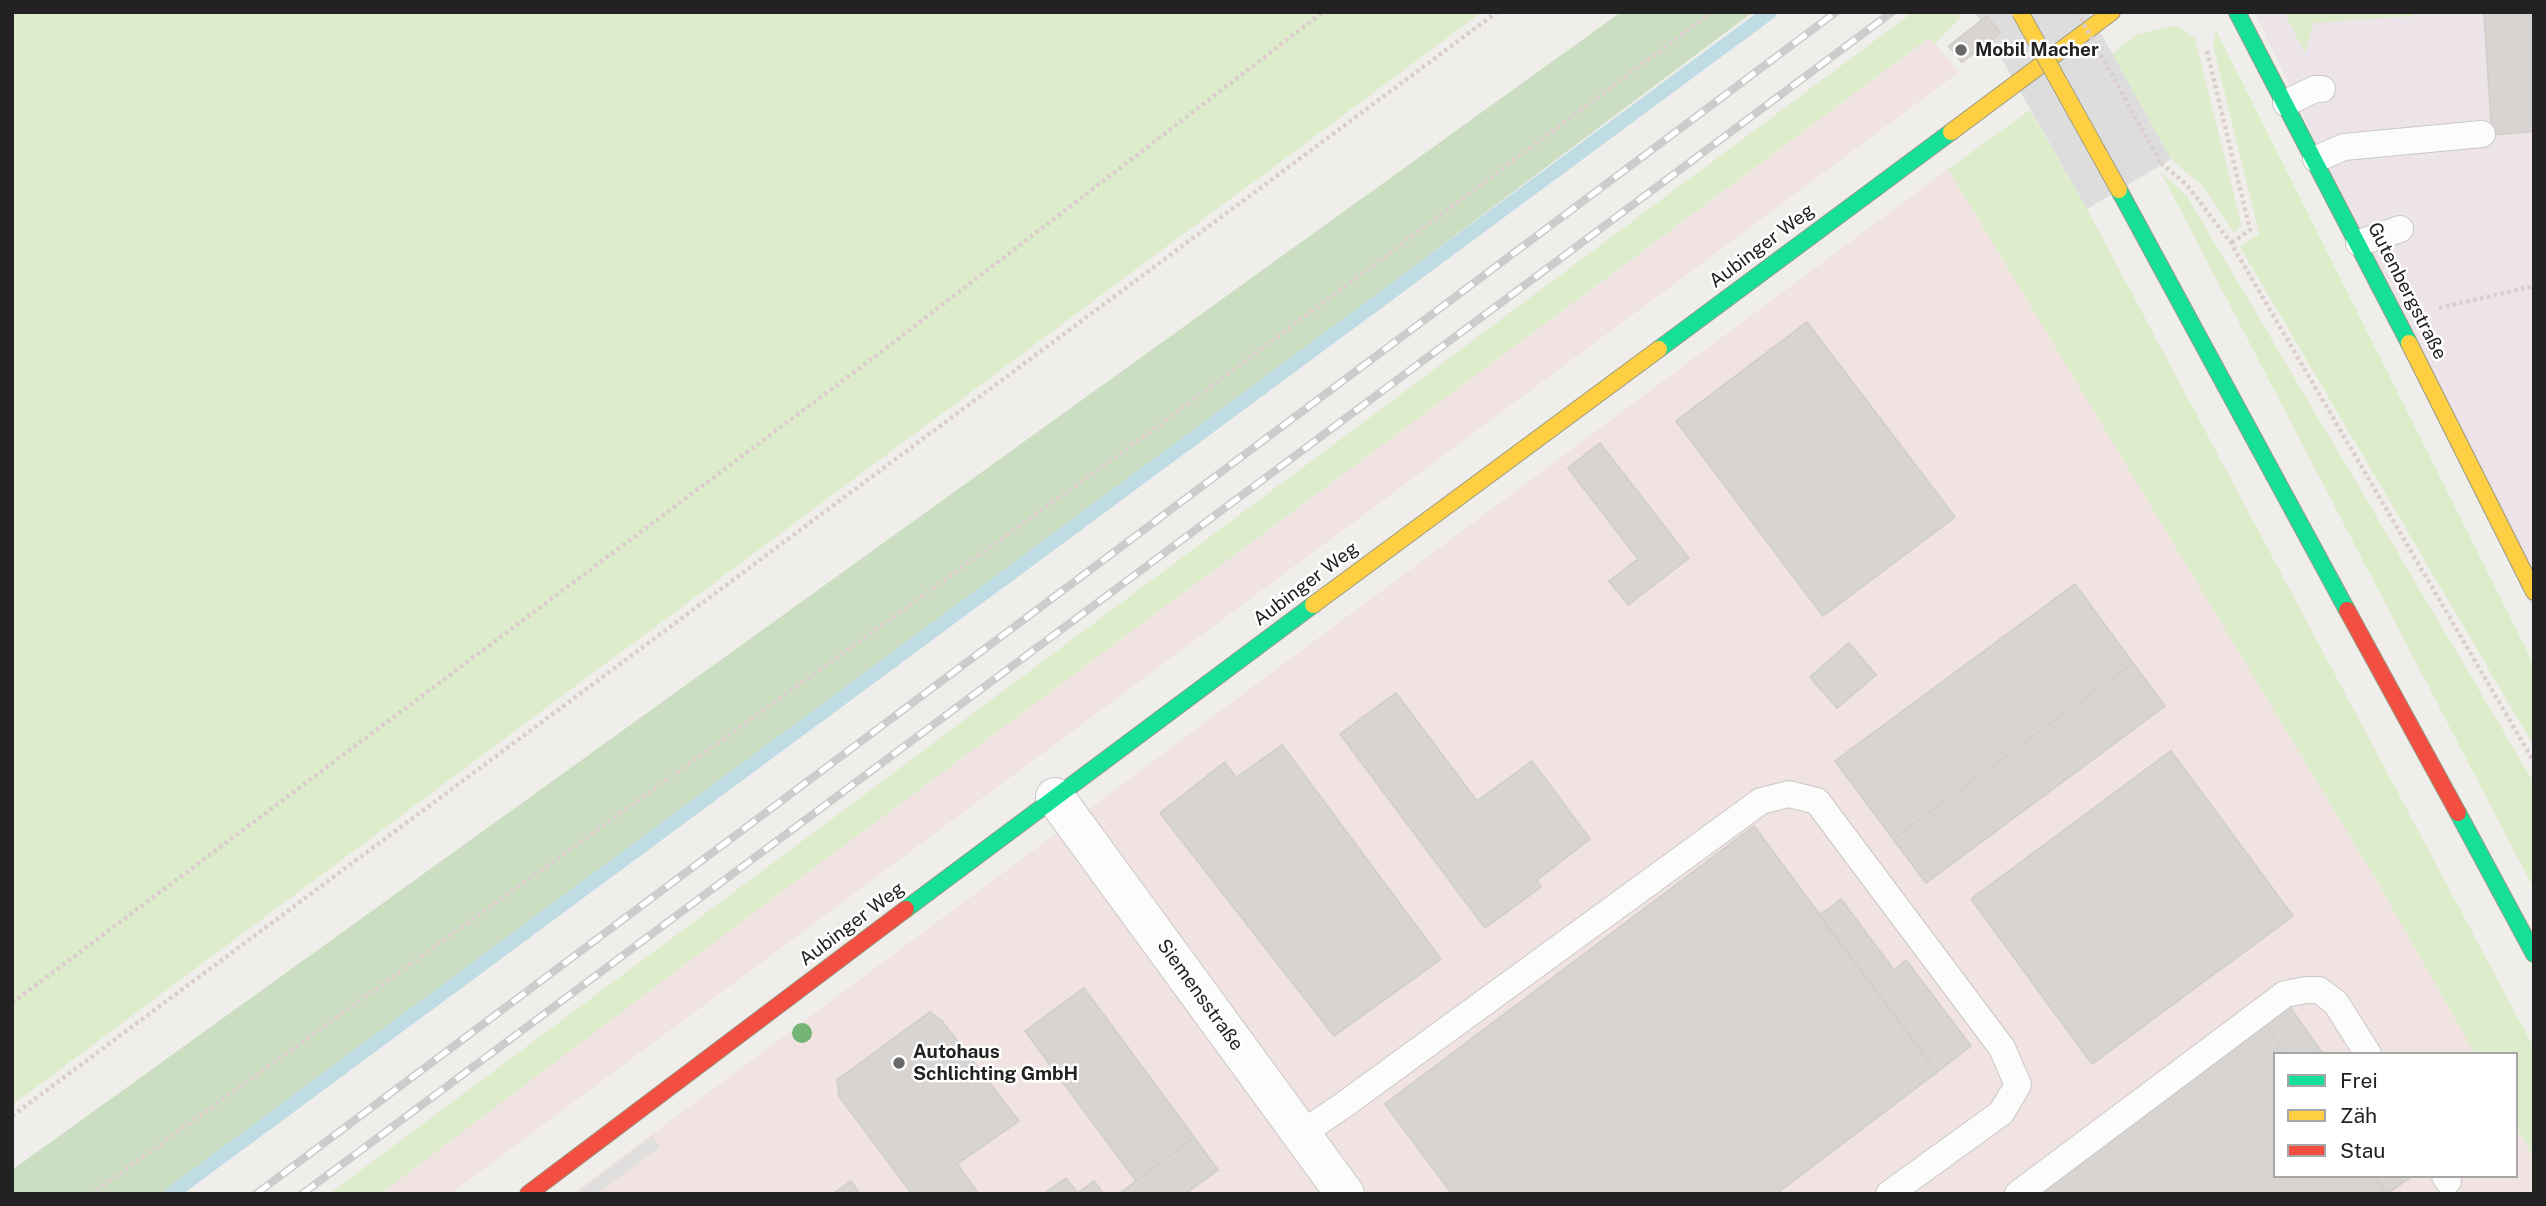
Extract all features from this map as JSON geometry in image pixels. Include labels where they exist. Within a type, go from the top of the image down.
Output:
[{"type":"street","points":[[2020,12],[2534,954]]},
{"type":"street","name":"Aubinger Weg","points":[[528,1194],[1055,797],[2112,12]]},
{"type":"street","name":"Gutenbergstraße","points":[[2236,12],[2360,243],[2534,592]]},
{"type":"street","name":"Siemensstraße","points":[[1055,797],[1345,1194]]},
{"type":"lane","points":[[2287,103],[2315,89],[2322,89]]},
{"type":"lane","points":[[2316,159],[2344,147],[2482,134]]},
{"type":"lane","points":[[2360,243],[2400,229]]},
{"type":"lane","points":[[1301,1134],[1761,801],[1789,794],[1817,801],[2002,1048],[2018,1085],[2001,1114],[1889,1194]]},
{"type":"lane","points":[[2018,1194],[2285,994],[2319,990],[2336,1003],[2367,1052]]},
{"type":"path","points":[[12,1003],[866,363],[1322,12]]},
{"type":"path","points":[[12,1116],[1497,12]]},
{"type":"path","points":[[91,1194],[1146,435],[1712,12]]},
{"type":"path","points":[[2077,12],[2161,163],[2187,185],[2231,243],[2534,762]]},
{"type":"path","points":[[2205,44],[2250,230],[2231,243]]},
{"type":"path","points":[[2437,308],[2534,286]]},
{"type":"shaded area","points":[[2255,12],[2534,12],[2534,611]]},
{"type":"shaded area","points":[[1930,38],[1959,72],[450,1194],[380,1194],[771,900]]},
{"type":"shaded area","points":[[1948,169],[2381,888],[2474,1052],[2273,1052],[2273,1178],[2518,1178],[2518,1130],[2534,1158],[2534,1194],[572,1194]]},
{"type":"shaded area","points":[[652,1136],[660,1147],[597,1194],[575,1194]]},
{"type":"green space","points":[[12,12],[1482,12],[12,1105]]},
{"type":"green space","points":[[1621,12],[1753,12],[177,1194],[12,1194],[12,1170]]},
{"type":"green space","points":[[1913,12],[1957,12],[1960,18],[1935,44],[1929,38],[380,1194],[329,1194]]},
{"type":"green space","points":[[2284,12],[2413,12],[2413,16],[2313,23],[2305,54]]},
{"type":"green space","points":[[2176,26],[2195,38],[2242,226],[2234,233],[2204,187],[2171,159],[2112,54],[2138,34]]},
{"type":"green space","points":[[2216,30],[2534,665],[2534,746],[2240,247],[2259,234],[2213,44]]},
{"type":"green space","points":[[2030,110],[2087,209],[2534,1048],[2534,1158],[2518,1130],[2518,1052],[2474,1052],[2381,888],[1948,169]]},
{"type":"green space","points":[[2160,171],[2187,196],[2534,783],[2534,889]]},
{"type":"pier","points":[[1975,12],[2089,12],[2171,159],[2087,209]]},
{"type":"building","points":[[2484,12],[2534,12],[2534,131],[2492,135]]},
{"type":"building","points":[[1987,16],[2000,33],[1962,62],[1949,46]]},
{"type":"building","points":[[1807,322],[1955,517],[1823,616],[1676,421]]},
{"type":"building","points":[[1600,443],[1689,558],[1628,605],[1609,581],[1638,559],[1568,468]]},
{"type":"building","points":[[2075,584],[2133,663],[1893,839],[1835,761]]},
{"type":"building","points":[[1849,643],[1876,675],[1837,708],[1810,677]]},
{"type":"building","points":[[2133,663],[2165,706],[1926,883],[1893,839]]},
{"type":"building","points":[[1396,693],[1477,801],[1532,761],[1590,839],[1537,880],[1541,887],[1485,928],[1340,734]]},
{"type":"building","points":[[1282,745],[1441,959],[1334,1036],[1160,813],[1225,762],[1236,778]]},
{"type":"building","points":[[2171,751],[2293,916],[2092,1064],[1971,899]]},
{"type":"building","points":[[1754,826],[1937,1072],[1776,1194],[1452,1194],[1385,1104]]},
{"type":"building","points":[[1841,899],[1894,970],[1906,960],[1971,1046],[1937,1072],[1819,916]]},
{"type":"building","points":[[1084,988],[1194,1137],[1136,1181],[1025,1031]]},
{"type":"building","points":[[2290,1007],[2322,1052],[2285,1052],[2265,1024]]},
{"type":"building","points":[[930,1012],[942,1021],[1019,1121],[957,1164],[979,1194],[912,1194],[839,1096],[837,1080]]},
{"type":"building","points":[[2265,1024],[2285,1052],[2273,1052],[2273,1178],[2377,1178],[2388,1194],[2039,1194]]},
{"type":"building","points":[[1194,1137],[1218,1170],[1185,1194],[1119,1194]]},
{"type":"building","points":[[1066,1178],[1078,1193],[1044,1194]]},
{"type":"building","points":[[2375,1178],[2409,1178],[2387,1194]]},
{"type":"building","points":[[851,1181],[860,1194],[833,1194]]},
{"type":"building","points":[[1094,1181],[1104,1194],[1077,1194],[1078,1193]]},
{"type":"waterway","points":[[171,1194],[1770,12]]},
{"type":"railway","points":[[256,1194],[1836,12]]},
{"type":"railway","points":[[302,1194],[1892,12]]},
{"type":"traffic: fast","points":[[2237,12],[2409,343]]},
{"type":"traffic: fast","points":[[1659,349],[1951,132]]},
{"type":"traffic: fast","points":[[2119,190],[2347,610]]},
{"type":"traffic: fast","points":[[906,909],[1313,605]]},
{"type":"traffic: fast","points":[[2458,813],[2534,954]]},
{"type":"traffic: slow","points":[[2020,12],[2119,190]]},
{"type":"traffic: slow","points":[[1951,132],[2112,12]]},
{"type":"traffic: slow","points":[[2409,343],[2534,592]]},
{"type":"traffic: slow","points":[[1313,605],[1659,349]]},
{"type":"traffic: jam","points":[[2347,610],[2458,813]]},
{"type":"traffic: jam","points":[[528,1194],[906,909]]},
{"type":"place","name":"Mobil Macher","points":[[1961,50]]},
{"type":"place","name":"Autohaus Schlichting GmbH","points":[[899,1063]]}]
